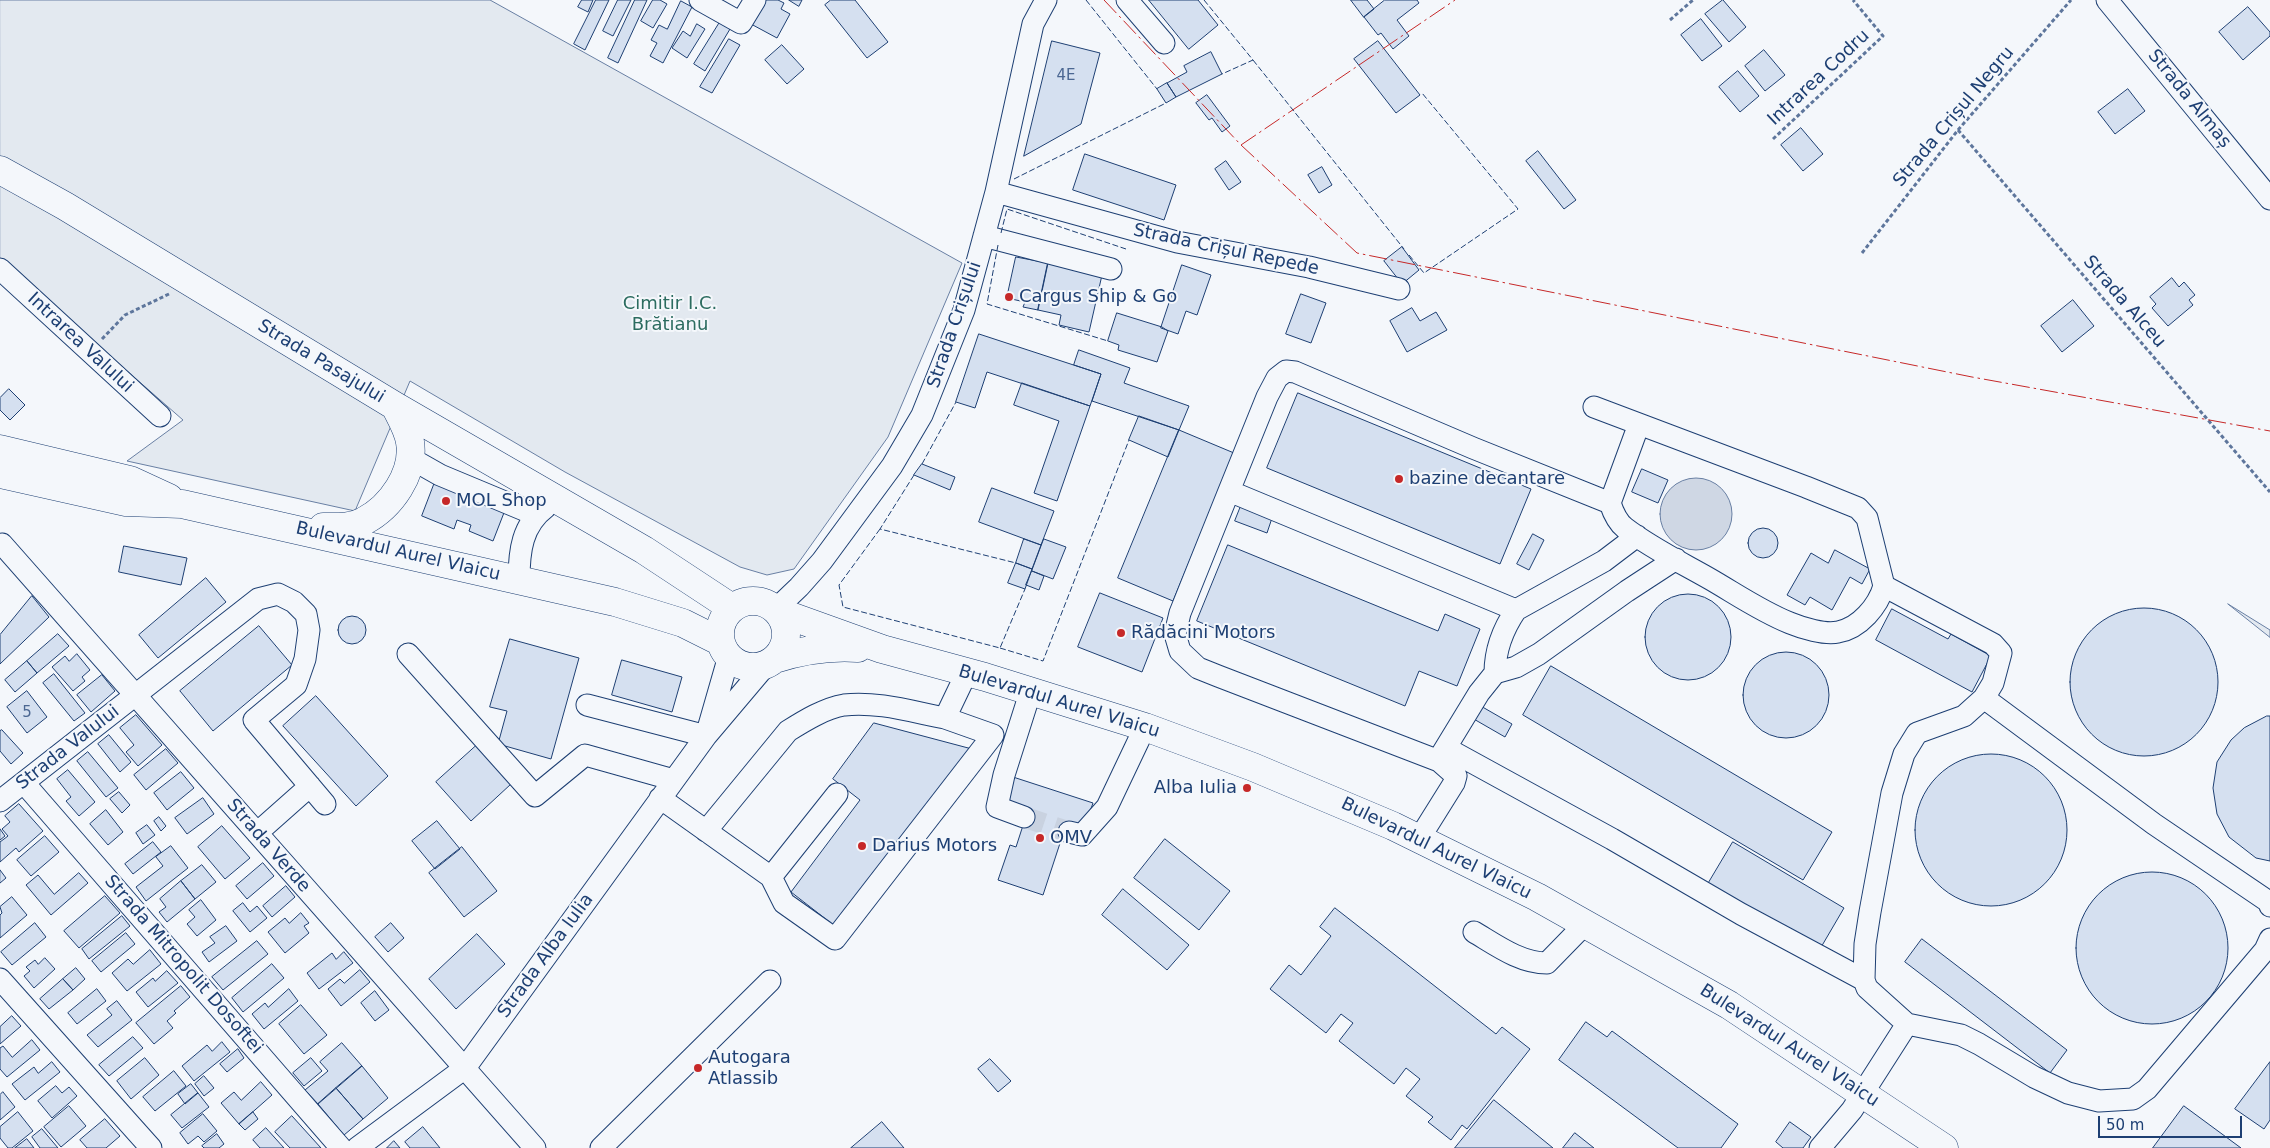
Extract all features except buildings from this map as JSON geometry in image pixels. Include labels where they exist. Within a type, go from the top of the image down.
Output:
[{"type":"main road","name":"Strada Pasajului","points":[[0,170],[65,206],[395,406],[546,507],[773,608]]},
{"type":"main road","points":[[294,528],[347,527],[364,522],[395,496],[410,458],[410,443],[406,426],[395,406]]},
{"type":"main road","name":"Bulevardul Aurel Vlaicu","points":[[0,449],[130,480],[182,504]]},
{"type":"main road","name":"Bulevardul Aurel Vlaicu","points":[[0,474],[126,502],[182,504],[614,602],[683,623],[725,649]]},
{"type":"main road","name":"Strada Pasajului","points":[[644,550],[729,611]]},
{"type":"main road","points":[[746,601],[773,608],[784,620],[787,630],[786,641],[782,651],[771,662],[746,666],[725,649],[721,624],[729,611],[746,601]]},
{"type":"main road","name":"Bulevardul Aurel Vlaicu","points":[[614,602],[729,611]]},
{"type":"main road","name":"Bulevardul Aurel Vlaicu","points":[[773,608],[882,649],[1031,690],[1145,728],[1304,787],[1419,839],[1586,923],[1730,1005],[1863,1093],[1939,1147]]},
{"type":"main road","name":"Bulevardul Aurel Vlaicu","points":[[771,662],[800,651],[822,648],[882,649]]},
{"type":"street","points":[[700,0],[741,23],[755,0]]},
{"type":"street","name":"Strada Crișului","points":[[773,608],[799,587],[822,561],[905,447],[922,416],[964,310],[996,192],[1033,24],[1046,0]]},
{"type":"street","points":[[1127,0],[1164,43]]},
{"type":"street","name":"Strada Almaș","points":[[2107,0],[2270,199]]},
{"type":"street","name":"Strada Crișul Repede","points":[[996,192],[1177,242],[1309,267],[1399,289]]},
{"type":"street","points":[[984,236],[1111,269]]},
{"type":"street","name":"Intrarea Valului","points":[[0,269],[160,416]]},
{"type":"street","points":[[1610,503],[1473,448],[1295,372],[1286,371],[1277,378],[1267,397],[1180,612],[1175,634],[1180,652],[1198,668],[1442,754],[1612,838],[1741,914],[1864,980]]},
{"type":"street","points":[[1594,407],[1806,486],[1858,508],[1867,518],[1884,586],[1880,600],[1861,620],[1838,632],[1806,629],[1787,622],[1624,527],[1613,514],[1610,503],[1639,424]]},
{"type":"street","points":[[410,458],[440,475],[546,507],[528,525],[519,559],[519,580]]},
{"type":"street","points":[[1229,491],[1516,610]]},
{"type":"street","points":[[1442,754],[1479,693],[1495,673],[1498,649],[1508,623],[1516,610],[1604,561],[1637,536]]},
{"type":"street","name":"Strada Verde","points":[[2,544],[535,1148]]},
{"type":"street","points":[[1495,673],[1516,666],[1539,654],[1627,590],[1676,559]]},
{"type":"street","points":[[1884,586],[1993,644],[2001,653],[1993,683],[1984,698],[1964,716],[1917,733],[1904,754],[1892,793],[1875,877],[1865,944],[1864,980],[1867,988],[1907,1024],[1961,1035],[2034,1077],[2068,1094],[2098,1101],[2133,1100],[2147,1089],[2265,950],[2270,939]]},
{"type":"street","name":"Strada Valului","points":[[0,801],[258,599],[278,594],[294,602],[306,614],[309,630],[301,672],[296,685],[254,720],[310,786]]},
{"type":"street","name":"Strada Alba Iulia","points":[[706,736],[725,649]]},
{"type":"street","points":[[408,654],[535,796],[586,755],[674,780]]},
{"type":"street","name":"Strada Alba Iulia","points":[[357,1148],[465,1068],[706,736],[771,662]]},
{"type":"street","points":[[945,718],[967,672]]},
{"type":"street","points":[[1024,817],[997,807],[1004,775],[1031,690]]},
{"type":"street","points":[[1984,698],[2154,824],[2269,902],[2270,906]]},
{"type":"street","points":[[587,705],[706,736]]},
{"type":"street","points":[[660,798],[706,831],[771,877],[784,903],[835,939],[993,736],[945,718],[881,706],[844,705],[806,719],[788,731],[706,831]]},
{"type":"street","points":[[1069,832],[1082,835],[1108,807],[1145,728]]},
{"type":"street","points":[[1419,839],[1454,783],[1456,776],[1442,754]]},
{"type":"street","name":"Strada Mitropolit Dosoftei","points":[[24,783],[341,1148]]},
{"type":"street","points":[[257,833],[310,786],[325,804]]},
{"type":"street","points":[[771,877],[837,794]]},
{"type":"street","points":[[1474,932],[1520,958],[1535,963],[1547,963],[1586,923]]},
{"type":"street","points":[[0,979],[151,1148]]},
{"type":"street","points":[[601,1148],[770,981]]},
{"type":"street","points":[[1820,1148],[1852,1110],[1907,1024]]},
{"type":"path","points":[[1670,20],[1693,0]]},
{"type":"path","name":"Intrarea Codru","points":[[1773,139],[1883,36],[1852,0]]},
{"type":"path","name":"Strada Crișul Negru","points":[[1862,253],[1958,130],[2070,0]]},
{"type":"path","name":"Strada Alceu","points":[[1958,130],[2270,492]]},
{"type":"path","points":[[90,352],[125,315],[191,284]]},
{"type":"green space","name":"Cimitir I.C. Brătianu","points":[[0,0],[490,0],[962,263],[888,437],[794,569],[767,575],[740,567],[565,472],[410,381],[355,511],[127,461],[183,420],[0,260]]},
{"type":"green space","points":[[2228,604],[2270,630],[2270,637]]},
{"type":"shaded area","points":[[1696,478],[1716,484],[1726,494],[1732,514],[1726,534],[1716,544],[1696,550],[1676,544],[1666,534],[1660,514],[1666,494],[1676,484]]},
{"type":"tunnel","points":[[1024,817],[1069,832]]},
{"type":"fence","points":[[1086,0],[1157,89]]},
{"type":"fence","points":[[1204,0],[1253,60],[1222,74]]},
{"type":"fence","points":[[1253,60],[1404,249]]},
{"type":"fence","points":[[1409,255],[1424,273],[1518,209],[1422,93]]},
{"type":"fence","points":[[1014,179],[1166,103]]},
{"type":"fence","points":[[1001,233],[1007,209],[1126,249]]},
{"type":"fence","points":[[998,245],[987,304],[1108,341]]},
{"type":"fence","points":[[922,464],[956,402]]},
{"type":"fence","points":[[1000,648],[1043,661],[1129,440]]},
{"type":"fence","points":[[914,475],[880,529],[1016,563]]},
{"type":"fence","points":[[880,529],[839,585],[843,607],[1000,648],[1025,589]]},
{"type":"power","points":[[1104,0],[1241,145],[1455,0]]},
{"type":"power","points":[[1241,145],[1357,253],[1972,377],[2270,431]]},
{"type":"place","name":"Cargus Ship & Go","points":[[1009,297]]},
{"type":"place","name":"bazine decantare","points":[[1399,479]]},
{"type":"place","name":"MOL Shop","points":[[446,501]]},
{"type":"place","name":"Rădăcini Motors","points":[[1121,633]]},
{"type":"place","name":"Alba Iulia","points":[[1247,788]]},
{"type":"place","name":"OMV","points":[[1040,838]]},
{"type":"place","name":"Darius Motors","points":[[862,846]]},
{"type":"place","name":"Autogara Atlassib","points":[[698,1068]]}]
